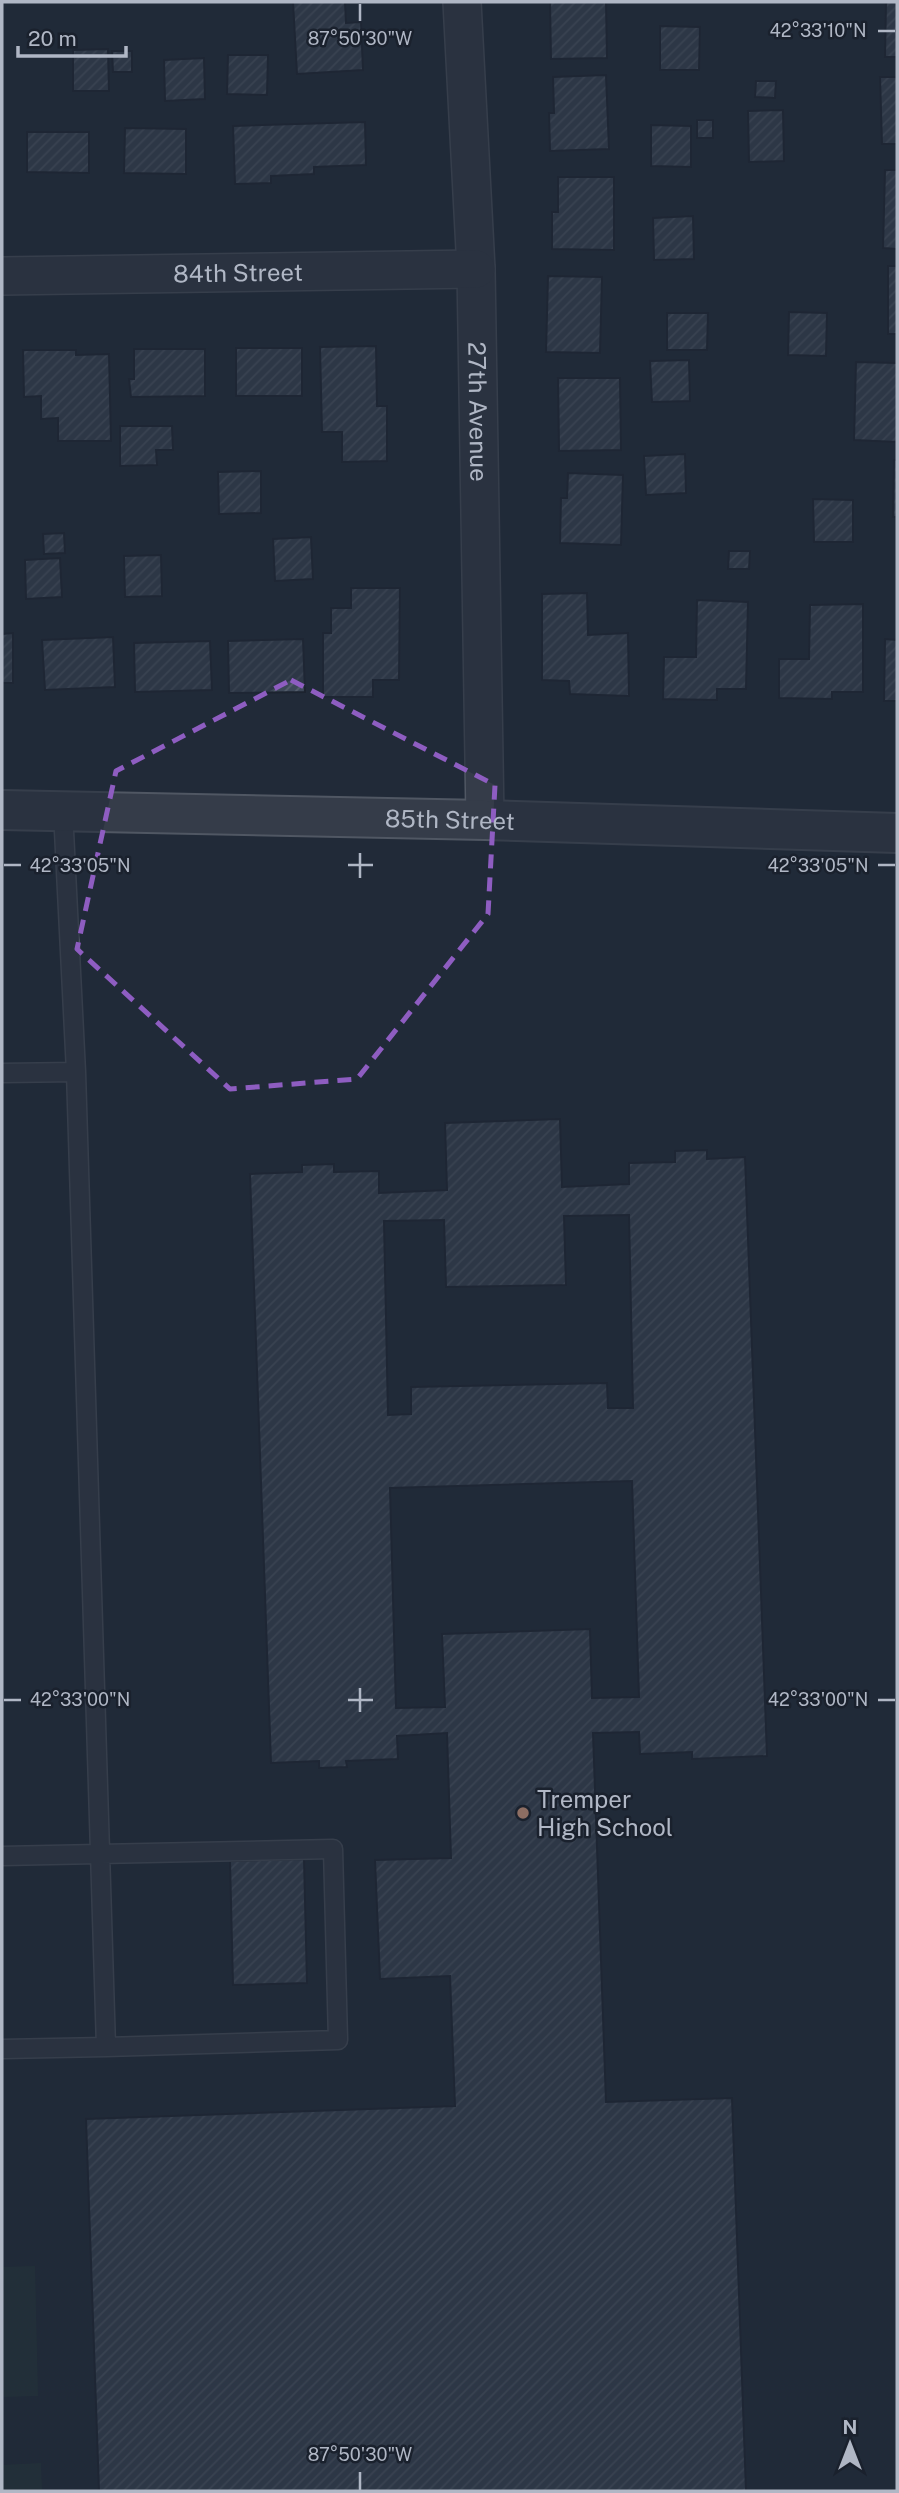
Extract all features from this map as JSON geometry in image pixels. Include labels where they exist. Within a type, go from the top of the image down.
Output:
[{"type":"street","name":"27th Avenue","points":[[461,2],[476,269],[485,820]]},
{"type":"street","name":"84th Street","points":[[2,276],[476,269]]},
{"type":"street","name":"85th Street","points":[[2,810],[485,820],[897,834]]},
{"type":"lane","points":[[63,811],[76,1072],[106,2046]]},
{"type":"lane","points":[[2,1073],[76,1072]]},
{"type":"lane","points":[[2,1856],[333,1849],[338,2040],[2,2049]]},
{"type":"highlighted area","points":[[291,680],[495,785],[488,914],[357,1079],[230,1089],[77,949],[116,771]]},
{"type":"shaded area","points":[[35,2266],[38,2396],[2,2397],[2,2267]]},
{"type":"shaded area","points":[[41,2463],[42,2491],[2,2491],[2,2465]]},
{"type":"building","points":[[293,2],[345,2],[346,23],[361,22],[363,70],[297,74]]},
{"type":"building","points":[[550,2],[606,2],[607,58],[551,59]]},
{"type":"building","points":[[886,2],[897,2],[897,57],[885,57]]},
{"type":"building","points":[[660,26],[700,27],[699,70],[660,70]]},
{"type":"building","points":[[108,49],[109,91],[73,91],[73,50]]},
{"type":"building","points":[[112,51],[132,51],[132,72],[113,72]]},
{"type":"building","points":[[228,55],[268,55],[267,95],[227,94]]},
{"type":"building","points":[[204,58],[205,99],[165,101],[164,60]]},
{"type":"building","points":[[606,75],[609,149],[550,151],[549,113],[554,113],[553,77]]},
{"type":"building","points":[[880,77],[897,77],[897,144],[882,144]]},
{"type":"building","points":[[756,81],[776,81],[775,98],[755,97]]},
{"type":"building","points":[[783,110],[784,161],[749,162],[748,111]]},
{"type":"building","points":[[697,120],[713,120],[713,138],[697,138]]},
{"type":"building","points":[[365,122],[366,165],[314,167],[314,174],[271,176],[271,183],[235,184],[233,126]]},
{"type":"building","points":[[651,125],[691,126],[691,167],[651,166]]},
{"type":"building","points":[[125,128],[186,129],[186,174],[124,173]]},
{"type":"building","points":[[27,132],[89,132],[89,173],[27,172]]},
{"type":"building","points":[[885,170],[897,170],[897,249],[883,248]]},
{"type":"building","points":[[558,177],[614,177],[614,250],[552,249],[552,212],[558,212]]},
{"type":"building","points":[[693,216],[694,259],[654,260],[653,218]]},
{"type":"building","points":[[888,266],[897,266],[897,334],[888,334]]},
{"type":"building","points":[[548,276],[602,277],[600,353],[546,352]]},
{"type":"building","points":[[789,312],[827,313],[826,356],[788,355]]},
{"type":"building","points":[[667,313],[708,313],[707,350],[667,350]]},
{"type":"building","points":[[376,346],[377,406],[387,406],[387,461],[342,462],[342,432],[322,432],[320,347]]},
{"type":"building","points":[[236,348],[302,348],[302,396],[236,396]]},
{"type":"building","points":[[134,349],[205,349],[205,396],[131,397],[129,379],[134,379]]},
{"type":"building","points":[[23,350],[76,350],[76,355],[109,354],[111,441],[58,441],[58,418],[41,419],[41,396],[24,397]]},
{"type":"building","points":[[689,360],[690,401],[652,402],[650,361]]},
{"type":"building","points":[[856,362],[897,363],[897,442],[854,440]]},
{"type":"building","points":[[558,378],[620,378],[621,450],[559,451]]},
{"type":"building","points":[[120,426],[172,426],[173,450],[156,450],[157,465],[120,466]]},
{"type":"building","points":[[685,454],[686,493],[646,495],[644,456]]},
{"type":"building","points":[[894,460],[897,460],[897,517],[893,517]]},
{"type":"building","points":[[261,471],[261,513],[219,514],[218,472]]},
{"type":"building","points":[[568,473],[623,475],[621,545],[560,543],[561,498],[567,498]]},
{"type":"building","points":[[813,499],[853,500],[853,542],[814,542]]},
{"type":"building","points":[[64,533],[65,553],[44,554],[43,534]]},
{"type":"building","points":[[311,537],[313,579],[275,581],[273,539]]},
{"type":"building","points":[[729,551],[750,551],[749,569],[728,569]]},
{"type":"building","points":[[161,555],[162,596],[125,597],[124,556]]},
{"type":"building","points":[[60,558],[62,597],[26,599],[25,560]]},
{"type":"building","points":[[351,588],[400,588],[399,680],[373,680],[373,697],[323,697],[323,633],[331,633],[331,608],[351,608]]},
{"type":"building","points":[[587,593],[588,635],[628,633],[629,696],[570,694],[569,681],[542,680],[542,594]]},
{"type":"building","points":[[697,600],[748,602],[746,689],[717,689],[717,700],[663,699],[664,657],[696,657]]},
{"type":"building","points":[[863,604],[863,692],[832,692],[832,699],[779,698],[779,659],[809,659],[810,605]]},
{"type":"building","points":[[13,633],[13,683],[2,683],[2,634]]},
{"type":"building","points":[[113,637],[115,687],[45,690],[42,640]]},
{"type":"building","points":[[303,639],[305,692],[229,693],[228,641]]},
{"type":"building","points":[[885,639],[897,640],[897,701],[884,701]]},
{"type":"building","points":[[210,641],[212,690],[135,692],[134,643]]},
{"type":"building","name":"Tremper High School","points":[[560,1119],[562,1187],[629,1184],[629,1163],[675,1162],[675,1151],[707,1150],[707,1159],[745,1157],[767,1756],[692,1759],[692,1752],[640,1754],[639,1732],[593,1733],[606,2102],[732,2098],[746,2491],[99,2491],[86,2119],[455,2106],[450,1976],[380,1979],[375,1860],[451,1858],[447,1733],[397,1736],[398,1759],[346,1761],[347,1767],[319,1768],[319,1761],[271,1763],[250,1174],[302,1172],[302,1165],[334,1164],[334,1172],[379,1171],[379,1193],[447,1190],[445,1123]],"holes":[[[629,1215],[633,1408],[608,1408],[607,1383],[411,1387],[411,1414],[388,1415],[384,1221],[444,1220],[446,1287],[566,1285],[564,1216]],[[632,1481],[639,1697],[592,1698],[590,1629],[442,1634],[445,1707],[396,1708],[390,1488]]]},
{"type":"building","points":[[304,1859],[307,1983],[233,1985],[230,1861]]},
{"type":"place","name":"Tremper High School","points":[[523,1813]]}]
